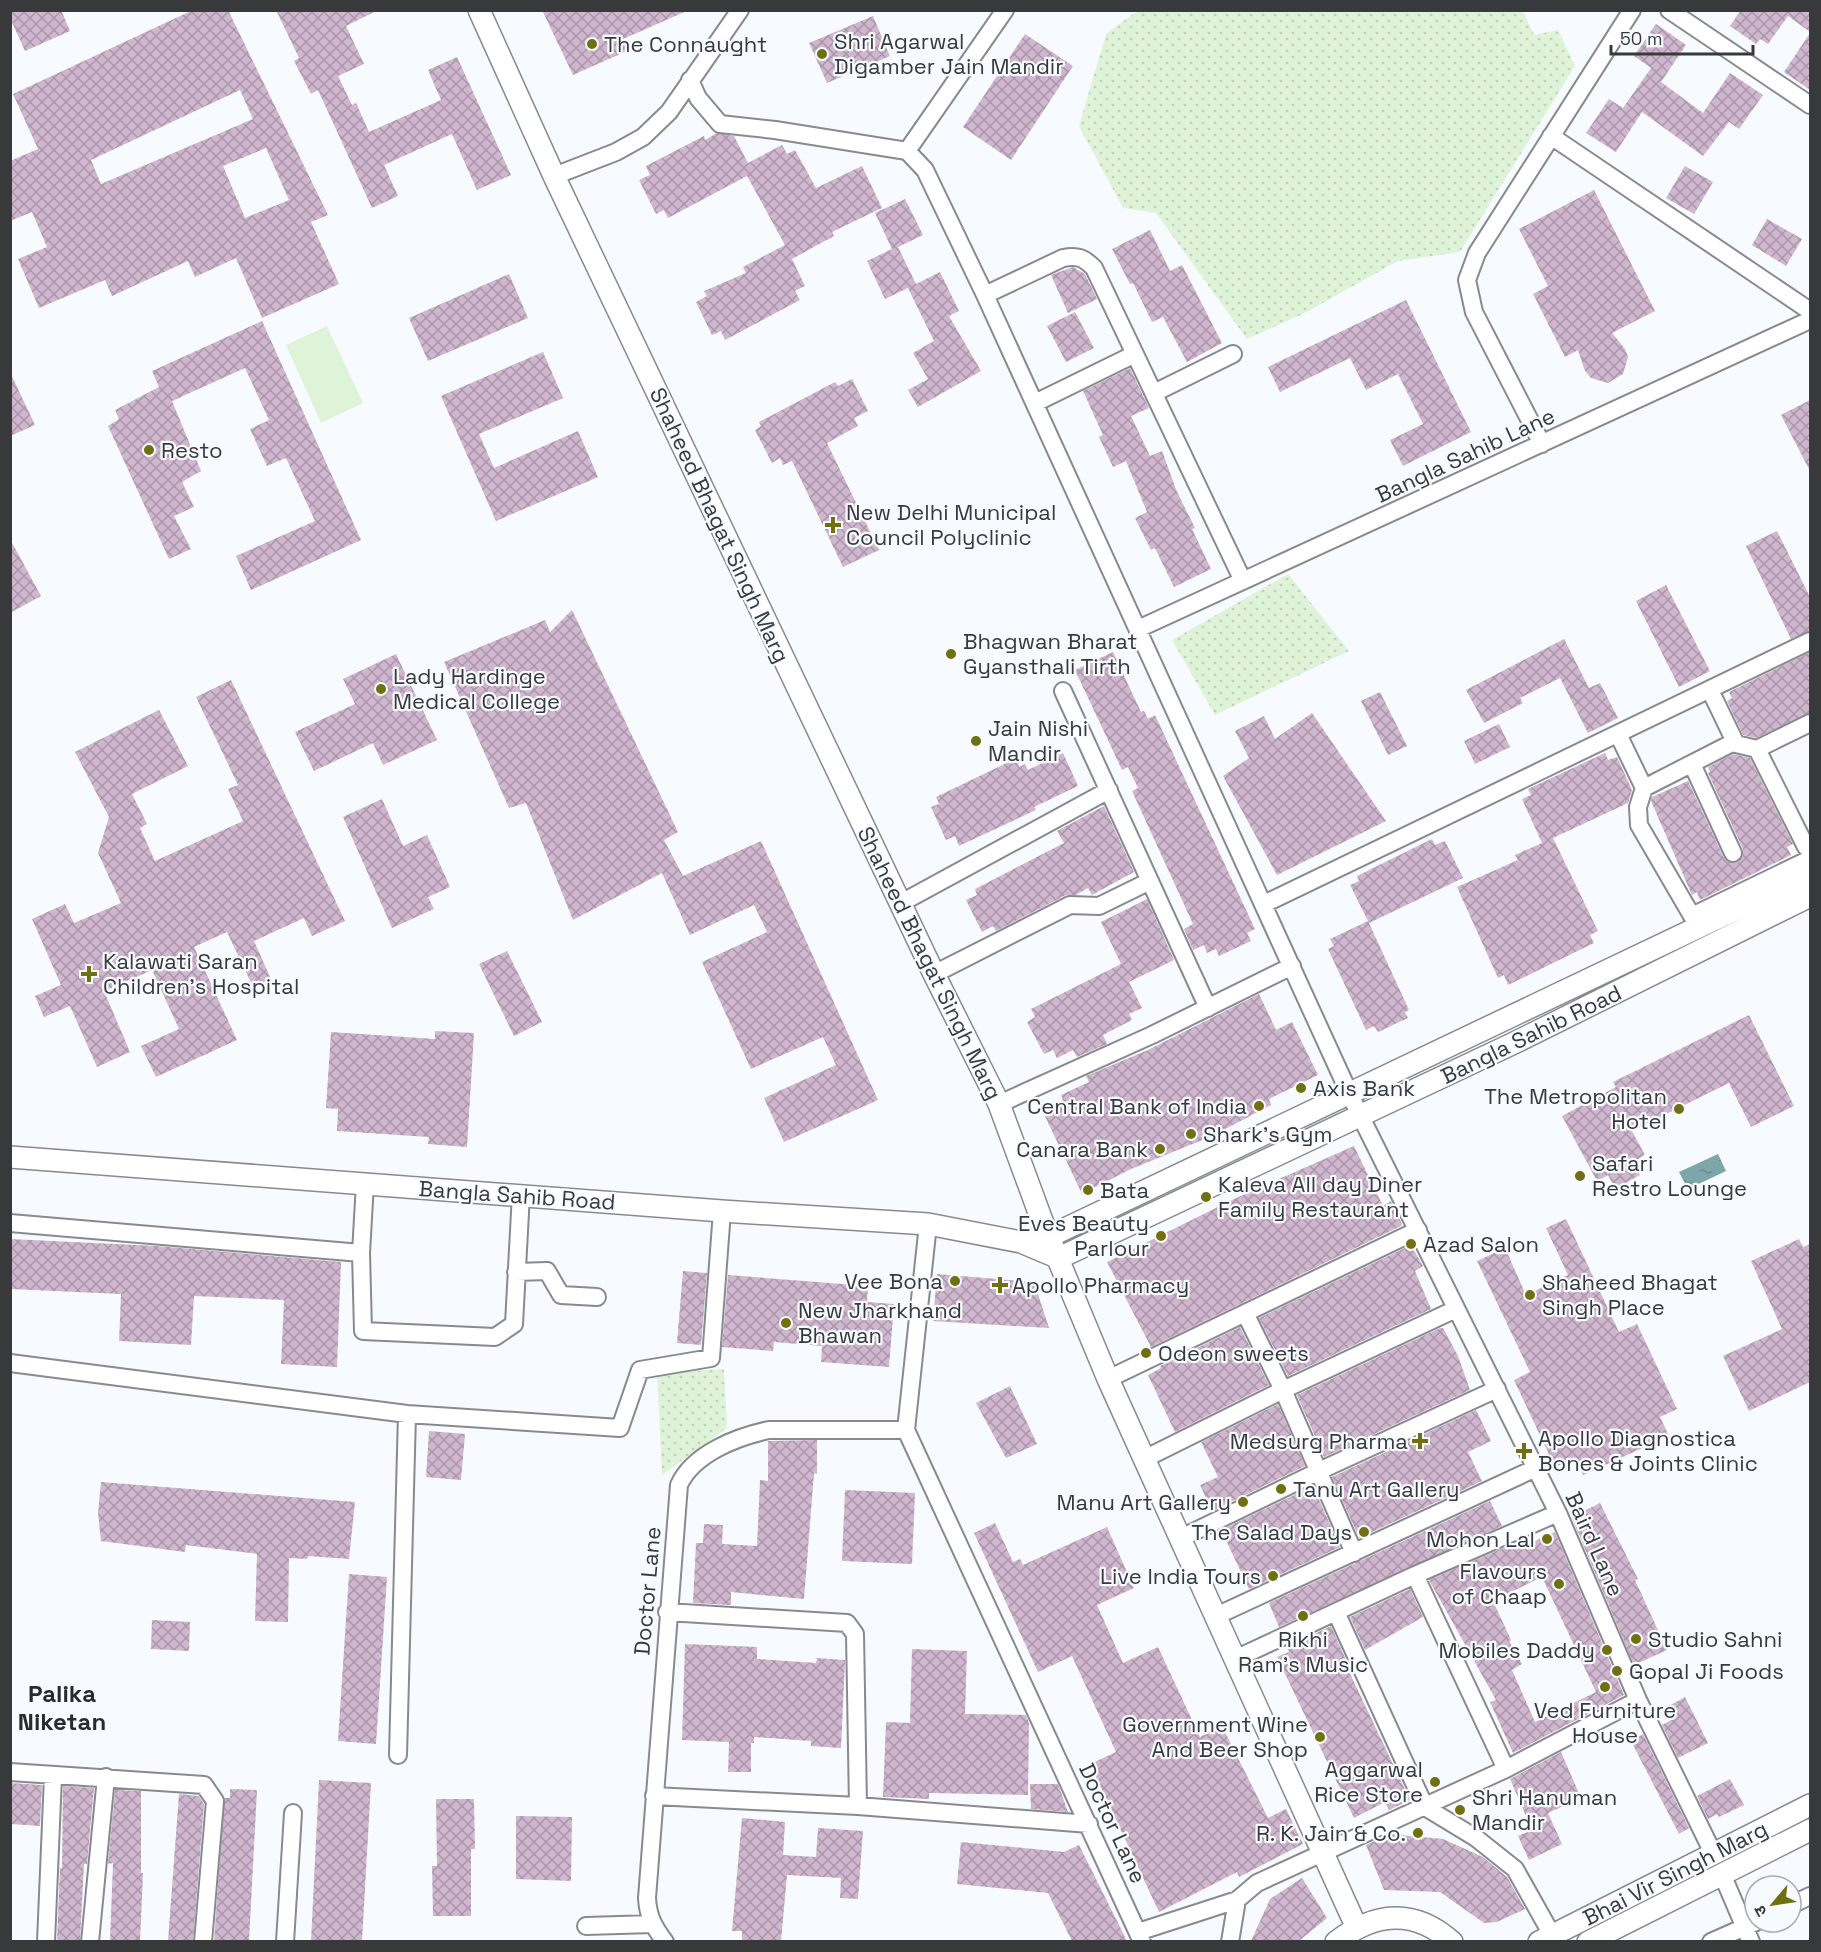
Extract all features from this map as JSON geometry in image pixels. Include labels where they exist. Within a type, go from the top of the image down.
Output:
[{"type":"street","name":"Shaheed Bhagat Singh Marg","points":[[479,10],[554,176],[934,974],[999,1104],[1108,1379],[1356,1926]]},
{"type":"street","points":[[554,176],[616,152],[643,137],[669,112],[740,10]]},
{"type":"street","points":[[690,80],[698,98],[720,124],[775,130],[907,152],[1005,10]]},
{"type":"street","points":[[1542,444],[1474,312],[1467,280],[1478,253],[1632,10]]},
{"type":"street","points":[[1669,10],[1810,105]]},
{"type":"street","points":[[1551,136],[1810,311]]},
{"type":"street","name":"Baird Lane","points":[[907,152],[925,170],[985,295],[1350,1095],[1558,1513],[1638,1700],[1713,1853]]},
{"type":"street","points":[[985,295],[1064,258],[1075,256],[1085,260],[1094,268],[1243,581]]},
{"type":"street","name":"Bangla Sahib Lane","points":[[1138,629],[1810,320]]},
{"type":"street","points":[[1035,403],[1135,354]]},
{"type":"street","points":[[1154,393],[1233,354]]},
{"type":"street","points":[[1264,904],[1810,641]]},
{"type":"street","points":[[1710,690],[1734,742]]},
{"type":"street","points":[[1063,691],[1208,1008]]},
{"type":"street","points":[[1644,788],[1734,742],[1757,749],[1810,723]]},
{"type":"street","points":[[1618,734],[1644,788],[1638,807],[1639,825],[1692,916],[1808,853],[1757,749]]},
{"type":"street","points":[[1692,764],[1733,853]]},
{"type":"street","points":[[901,903],[1109,790]]},
{"type":"street","name":"Bangla Sahib Road","points":[[1021,1242],[1050,1236],[1810,874]]},
{"type":"street","points":[[934,974],[1070,905],[1099,906],[1150,881]]},
{"type":"street","name":"Bangla Sahib Road","points":[[10,1156],[722,1211],[928,1224],[1021,1242],[1059,1258],[1360,1116],[1810,897]]},
{"type":"street","points":[[999,1104],[1208,1008],[1292,966]]},
{"type":"street","points":[[365,1183],[361,1253],[363,1331],[495,1337],[514,1324],[520,1194]]},
{"type":"street","points":[[10,1363],[407,1414],[620,1428],[640,1370],[711,1358],[722,1211]]},
{"type":"street","points":[[10,1223],[361,1253]]},
{"type":"street","points":[[906,1430],[928,1224]]},
{"type":"street","points":[[1108,1379],[1418,1230]]},
{"type":"street","points":[[516,1272],[547,1271],[561,1294],[597,1298]]},
{"type":"street","points":[[1144,1459],[1283,1390],[1456,1309]]},
{"type":"street","points":[[1245,1313],[1283,1390],[1354,1553]]},
{"type":"street","points":[[1181,1538],[1497,1389]]},
{"type":"street","points":[[398,1755],[407,1414]]},
{"type":"street","name":"Doctor Lane","points":[[665,1941],[652,1924],[647,1912],[647,1898],[667,1612],[679,1485],[686,1470],[696,1461],[748,1435],[769,1430],[906,1430],[1140,1937]]},
{"type":"street","points":[[1216,1616],[1536,1468]]},
{"type":"street","points":[[1235,1659],[1415,1575],[1558,1513]]},
{"type":"street","points":[[1415,1575],[1506,1769]]},
{"type":"street","points":[[667,1612],[847,1623],[852,1627],[855,1634],[858,1806]]},
{"type":"street","points":[[1336,1612],[1425,1807],[1476,1838],[1515,1869],[1546,1938]]},
{"type":"street","points":[[1140,1937],[1237,1900],[1257,1883],[1371,1828],[1425,1807],[1506,1769],[1638,1700]]},
{"type":"street","points":[[10,1772],[204,1785],[211,1791],[215,1801],[203,1941]]},
{"type":"street","points":[[46,1941],[53,1776]]},
{"type":"street","points":[[90,1941],[106,1777]]},
{"type":"street","points":[[654,1796],[858,1806],[1089,1824]]},
{"type":"street","name":"Bhai Vir Singh Marg","points":[[1546,1938],[1810,1805]]},
{"type":"street","points":[[285,1941],[293,1813]]},
{"type":"street","name":"Bhai Vir Singh Marg","points":[[1588,1941],[1810,1830]]},
{"type":"street","points":[[1722,1874],[1743,1915]]},
{"type":"street","points":[[1230,1941],[1237,1900]]},
{"type":"street","points":[[1336,1941],[1356,1926],[1383,1918],[1412,1919],[1438,1929],[1452,1941]]},
{"type":"street","points":[[586,1926],[652,1924]]},
{"type":"street","points":[[1711,1941],[1743,1932]]},
{"type":"green space","points":[[1137,11],[1523,11],[1534,35],[1558,30],[1575,66],[1460,252],[1398,261],[1303,314],[1247,339],[1156,213],[1123,208],[1079,126],[1106,34]]},
{"type":"green space","points":[[327,326],[363,403],[321,423],[286,345]]},
{"type":"green space","points":[[1288,574],[1349,651],[1215,715],[1172,640]]},
{"type":"green space","points":[[724,1369],[727,1428],[662,1475],[657,1373]]},
{"type":"water","points":[[1718,1154],[1726,1171],[1688,1189],[1679,1172]]},
{"type":"building","points":[[10,10],[61,10],[70,31],[25,51],[10,18]]},
{"type":"building","points":[[193,10],[228,10],[328,215],[311,222],[339,284],[262,318],[236,258],[195,277],[188,261],[112,296],[105,280],[39,308],[18,259],[47,247],[32,212],[10,221],[10,161],[38,149],[13,94]],"holes":[[[240,90],[253,119],[101,184],[91,160]],[[266,148],[289,200],[245,218],[223,166]]]},
{"type":"building","points":[[276,10],[378,10],[346,26],[364,64],[338,76],[352,105],[356,103],[369,132],[441,100],[428,70],[457,57],[511,175],[477,190],[452,134],[384,165],[398,196],[372,208],[318,90],[311,94],[294,61],[299,58]]},
{"type":"building","name":"The Connaught","points":[[542,10],[689,10],[623,39],[629,50],[573,75]]},
{"type":"building","points":[[1741,10],[1810,10],[1810,32],[1788,16],[1768,44],[1760,39],[1756,44],[1730,26]]},
{"type":"building","points":[[873,16],[890,56],[827,83],[809,43]]},
{"type":"building","points":[[1656,24],[1686,45],[1661,82],[1703,113],[1730,73],[1763,95],[1739,129],[1729,122],[1703,156],[1642,112],[1616,152],[1586,133],[1609,99],[1623,108],[1651,68],[1634,56]]},
{"type":"building","points":[[1810,33],[1810,90],[1784,72]]},
{"type":"building","points":[[1025,34],[1073,66],[1011,160],[963,127]]},
{"type":"building","points":[[717,133],[734,136],[748,163],[782,145],[787,154],[795,150],[816,188],[862,166],[882,208],[832,232],[834,236],[792,259],[805,286],[795,291],[800,300],[725,340],[721,331],[712,335],[696,302],[707,296],[704,291],[746,273],[743,267],[785,245],[747,176],[668,218],[664,210],[656,214],[639,180],[650,175],[646,166],[704,136],[705,140]]},
{"type":"building","points":[[1685,166],[1713,182],[1694,214],[1666,198]]},
{"type":"building","points":[[1594,190],[1655,311],[1612,333],[1625,349],[1628,357],[1623,374],[1608,383],[1591,378],[1585,371],[1578,350],[1565,357],[1533,294],[1548,286],[1519,229]]},
{"type":"building","points":[[905,199],[923,235],[898,247],[916,284],[940,272],[959,311],[949,316],[981,371],[918,407],[908,390],[928,379],[913,353],[934,341],[908,288],[885,299],[867,261],[892,249],[875,213]]},
{"type":"building","points":[[1767,219],[1802,239],[1786,266],[1752,245]]},
{"type":"building","points":[[1150,230],[1170,271],[1182,265],[1222,343],[1187,362],[1163,317],[1152,322],[1133,283],[1130,284],[1112,249]]},
{"type":"building","points":[[1073,267],[1085,274],[1097,299],[1068,313],[1051,275]]},
{"type":"building","points":[[509,274],[528,318],[428,361],[409,318]]},
{"type":"building","points":[[1406,300],[1471,432],[1403,466],[1390,440],[1423,424],[1398,374],[1366,390],[1350,358],[1280,392],[1268,367]]},
{"type":"building","points":[[1075,312],[1094,348],[1066,362],[1047,326]]},
{"type":"building","points":[[262,321],[361,540],[251,590],[236,556],[315,521],[286,458],[267,466],[250,429],[269,420],[245,368],[172,401],[201,471],[182,482],[194,507],[174,516],[191,549],[169,559],[108,426],[119,419],[115,410],[159,387],[152,371]]},
{"type":"building","points":[[543,352],[563,398],[479,434],[494,468],[578,431],[598,477],[496,521],[441,396]]},
{"type":"building","points":[[1130,368],[1149,408],[1131,416],[1150,456],[1162,451],[1177,492],[1195,528],[1192,529],[1211,569],[1174,587],[1155,548],[1151,550],[1135,518],[1147,512],[1126,461],[1113,467],[1099,437],[1103,435],[1083,391]]},
{"type":"building","points":[[10,372],[35,425],[10,436]]},
{"type":"building","points":[[852,379],[868,411],[854,418],[858,426],[827,443],[879,550],[843,567],[792,461],[783,465],[780,458],[772,463],[755,430],[761,426],[759,422],[835,382],[838,386]]},
{"type":"building","points":[[1810,400],[1810,471],[1781,415]]},
{"type":"building","points":[[1777,531],[1810,597],[1810,631],[1791,639],[1746,546]]},
{"type":"building","points":[[10,539],[41,596],[10,613]]},
{"type":"building","points":[[1666,585],[1710,671],[1679,687],[1636,601]]},
{"type":"building","points":[[572,610],[678,832],[664,840],[683,876],[761,841],[878,1100],[784,1142],[764,1098],[836,1065],[823,1037],[751,1069],[702,962],[767,932],[754,905],[690,935],[662,873],[573,920],[526,803],[509,808],[444,662],[545,620],[550,632]]},
{"type":"building","points":[[1564,639],[1589,688],[1600,683],[1618,718],[1588,733],[1560,678],[1520,698],[1523,703],[1484,723],[1466,690]]},
{"type":"building","points":[[1113,652],[1141,712],[1144,711],[1148,719],[1155,715],[1255,929],[1247,933],[1251,941],[1219,956],[1216,949],[1207,953],[1204,945],[1193,950],[1184,929],[1193,924],[1132,791],[1138,788],[1128,767],[1122,770],[1075,670]]},
{"type":"building","points":[[1810,652],[1810,713],[1756,738],[1743,735],[1727,701],[1732,698],[1729,692]]},
{"type":"building","points":[[396,654],[437,740],[383,765],[373,743],[314,771],[295,732],[355,704],[343,679]]},
{"type":"building","points":[[231,680],[345,921],[312,936],[304,918],[254,941],[271,979],[253,987],[227,932],[194,947],[237,1040],[156,1077],[141,1046],[179,1029],[152,970],[104,991],[130,1052],[97,1067],[70,1006],[44,1017],[35,996],[61,985],[32,919],[65,904],[74,923],[121,903],[98,853],[109,817],[75,752],[159,710],[188,766],[132,794],[147,824],[140,828],[155,861],[243,821],[228,789],[238,785],[196,697]]},
{"type":"building","points":[[1380,692],[1407,746],[1388,755],[1361,701]]},
{"type":"building","points":[[1312,713],[1386,821],[1277,875],[1223,776],[1249,758],[1235,731],[1264,716],[1275,739]]},
{"type":"building","points":[[1499,724],[1510,747],[1475,764],[1464,741]]},
{"type":"building","points":[[1063,753],[1078,786],[1034,807],[1036,810],[959,846],[955,836],[946,840],[931,807],[939,804],[936,797],[1017,758],[1019,767],[1025,764],[1028,770]]},
{"type":"building","points":[[1605,753],[1608,760],[1617,757],[1632,790],[1628,803],[1553,838],[1598,931],[1590,935],[1594,943],[1508,985],[1504,975],[1498,978],[1457,887],[1518,860],[1515,855],[1542,843],[1522,799],[1531,795],[1528,789]]},
{"type":"building","points":[[1733,754],[1750,758],[1793,844],[1787,847],[1791,855],[1700,900],[1697,892],[1692,895],[1651,801],[1652,797],[1688,781],[1724,858],[1731,863],[1738,862],[1743,855],[1743,849],[1708,773],[1710,772],[1708,767]]},
{"type":"building","points":[[382,799],[403,846],[427,835],[450,887],[428,897],[434,909],[392,928],[343,817]]},
{"type":"building","points":[[1104,806],[1134,872],[1092,895],[1088,888],[1076,895],[1066,895],[996,931],[993,926],[982,932],[966,900],[977,895],[975,889],[1064,843],[1057,831]]},
{"type":"building","points":[[1432,839],[1435,845],[1445,841],[1463,878],[1369,923],[1350,885],[1359,881],[1357,876]]},
{"type":"building","points":[[1147,899],[1174,960],[1129,982],[1142,1008],[1129,1014],[1132,1020],[1103,1035],[1107,1044],[1077,1057],[1073,1050],[1057,1058],[1053,1050],[1044,1054],[1027,1022],[1035,1017],[1031,1009],[1121,964],[1101,922]]},
{"type":"building","points":[[1368,921],[1409,1010],[1405,1012],[1408,1018],[1378,1032],[1374,1026],[1366,1030],[1328,949],[1334,946],[1330,939]]},
{"type":"building","points":[[507,951],[542,1022],[514,1036],[479,964]]},
{"type":"building","points":[[1259,994],[1276,1030],[1292,1022],[1318,1075],[1269,1099],[1271,1105],[1212,1136],[1131,1169],[1082,1194],[1042,1110],[1063,1100],[1061,1095],[1089,1082],[1086,1076],[1148,1050]]},
{"type":"building","points":[[1749,1015],[1794,1106],[1751,1127],[1729,1083],[1632,1131],[1645,1155],[1633,1162],[1640,1175],[1615,1189],[1608,1175],[1597,1181],[1562,1116],[1616,1087],[1613,1082]]},
{"type":"building","points":[[435,1031],[474,1033],[467,1147],[428,1144],[429,1137],[337,1131],[338,1109],[326,1108],[331,1032],[435,1039]]},
{"type":"building","points":[[1354,1146],[1383,1206],[1391,1201],[1401,1226],[1151,1347],[1107,1262],[1234,1199]]},
{"type":"building","points":[[1566,1219],[1619,1332],[1637,1324],[1677,1409],[1660,1417],[1669,1436],[1583,1475],[1575,1458],[1555,1467],[1514,1380],[1530,1372],[1477,1261],[1505,1248],[1526,1295],[1568,1275],[1546,1228]]},
{"type":"building","points":[[10,1239],[157,1246],[341,1262],[337,1367],[281,1364],[284,1300],[194,1296],[191,1345],[119,1341],[121,1294],[10,1289]]},
{"type":"building","points":[[1799,1239],[1803,1247],[1810,1244],[1810,1382],[1749,1411],[1723,1356],[1782,1329],[1751,1261]]},
{"type":"building","points":[[1411,1245],[1423,1266],[1415,1271],[1431,1309],[1288,1376],[1259,1318]]},
{"type":"building","points":[[683,1271],[707,1273],[701,1345],[677,1343]]},
{"type":"building","points":[[937,1274],[1034,1282],[1049,1328],[933,1321]]},
{"type":"building","name":"New Jharkhand Bhawan","points":[[728,1275],[868,1286],[867,1302],[894,1304],[889,1367],[821,1362],[822,1346],[774,1342],[773,1351],[722,1347]]},
{"type":"building","points":[[1240,1327],[1269,1385],[1175,1432],[1148,1375],[1161,1368],[1160,1366]]},
{"type":"building","points":[[1443,1328],[1458,1356],[1470,1390],[1324,1457],[1297,1395]]},
{"type":"building","points":[[1010,1386],[1037,1444],[1006,1458],[976,1403]]},
{"type":"building","points":[[1278,1404],[1305,1466],[1212,1511],[1200,1485],[1218,1477],[1201,1442]]},
{"type":"building","points":[[1476,1410],[1491,1441],[1468,1452],[1482,1481],[1359,1538],[1332,1477]]},
{"type":"building","points":[[429,1431],[465,1434],[461,1480],[426,1477]]},
{"type":"building","points":[[817,1440],[817,1474],[814,1473],[804,1599],[731,1592],[731,1605],[693,1603],[696,1543],[703,1543],[704,1524],[723,1525],[722,1544],[757,1546],[760,1480],[768,1481],[768,1441]]},
{"type":"building","points":[[101,1482],[355,1502],[349,1559],[308,1556],[307,1559],[289,1558],[288,1622],[255,1621],[257,1554],[186,1545],[185,1552],[101,1541],[98,1513]]},
{"type":"building","points":[[1313,1486],[1340,1547],[1249,1589],[1221,1530]]},
{"type":"building","points":[[845,1490],[915,1493],[912,1564],[842,1561]]},
{"type":"building","points":[[1490,1501],[1502,1526],[1279,1627],[1269,1603]]},
{"type":"building","points":[[1600,1503],[1638,1579],[1635,1580],[1667,1650],[1634,1665],[1572,1517]]},
{"type":"building","points":[[995,1523],[1013,1562],[1020,1559],[1023,1565],[1107,1527],[1134,1588],[1097,1605],[1123,1663],[1158,1647],[1200,1737],[1222,1726],[1268,1818],[1286,1809],[1303,1844],[1239,1877],[1237,1872],[1159,1912],[1090,1764],[1116,1752],[1072,1656],[1038,1672],[974,1533]]},
{"type":"building","points":[[1555,1532],[1624,1695],[1513,1753],[1490,1702],[1496,1700],[1429,1580],[1510,1545],[1512,1549]],"holes":[[[1542,1577],[1596,1692],[1535,1722],[1512,1670],[1522,1664],[1509,1641],[1511,1640],[1493,1601]]]},
{"type":"building","points":[[349,1574],[387,1577],[376,1744],[338,1741]]},
{"type":"building","points":[[1410,1589],[1423,1617],[1365,1650],[1350,1617]]},
{"type":"building","points":[[152,1620],[190,1622],[189,1651],[151,1649]]},
{"type":"building","points":[[1331,1626],[1346,1660],[1344,1661],[1410,1800],[1389,1810],[1385,1802],[1354,1818],[1277,1657],[1289,1652],[1287,1647]]},
{"type":"building","points":[[685,1644],[757,1647],[757,1659],[816,1663],[817,1658],[845,1660],[841,1748],[811,1746],[811,1741],[754,1737],[754,1743],[751,1743],[751,1772],[728,1772],[729,1742],[682,1740]]},
{"type":"building","points":[[912,1649],[967,1651],[965,1714],[1026,1715],[1029,1723],[1028,1795],[929,1793],[929,1799],[883,1797],[886,1722],[910,1723]]},
{"type":"building","points":[[1685,1697],[1708,1743],[1678,1758],[1662,1725],[1671,1720],[1665,1708]]},
{"type":"building","points":[[1643,1734],[1689,1828],[1679,1834],[1631,1741]]},
{"type":"building","points":[[1561,1752],[1581,1798],[1548,1813],[1562,1844],[1529,1860],[1518,1836],[1532,1830],[1510,1779]]},
{"type":"building","points":[[1730,1779],[1744,1805],[1719,1817],[1717,1814],[1708,1819],[1697,1796]]},
{"type":"building","points":[[319,1780],[371,1783],[362,1941],[311,1941]]},
{"type":"building","points":[[10,1783],[42,1785],[40,1826],[10,1824]]},
{"type":"building","points":[[1030,1784],[1058,1784],[1068,1812],[1031,1809]]},
{"type":"building","points":[[63,1786],[94,1788],[87,1864],[84,1864],[80,1941],[57,1941],[60,1868],[62,1868]]},
{"type":"building","points":[[230,1789],[257,1790],[249,1941],[214,1941],[224,1798],[230,1798]]},
{"type":"building","points":[[115,1790],[141,1791],[141,1873],[143,1873],[140,1941],[110,1941],[113,1863],[108,1864]]},
{"type":"building","points":[[179,1794],[199,1796],[204,1804],[193,1941],[168,1941]]},
{"type":"building","points":[[436,1799],[474,1799],[475,1849],[471,1849],[471,1916],[433,1916],[432,1866],[437,1866]]},
{"type":"building","points":[[516,1816],[572,1817],[571,1881],[516,1879]]},
{"type":"building","points":[[742,1818],[785,1822],[783,1855],[816,1857],[818,1828],[863,1831],[858,1899],[840,1898],[841,1878],[787,1875],[781,1941],[742,1941],[742,1931],[732,1931]]},
{"type":"building","points":[[1389,1834],[1443,1839],[1483,1857],[1507,1877],[1525,1909],[1497,1922],[1484,1923],[1440,1892],[1384,1890],[1366,1845]]},
{"type":"building","points":[[961,1842],[1064,1852],[1079,1845],[1127,1941],[1072,1941],[1048,1893],[957,1884]]},
{"type":"building","points":[[1302,1878],[1327,1918],[1299,1941],[1251,1941],[1270,1899]]},
{"type":"place","name":"The Connaught","points":[[592,44]]},
{"type":"place","name":"Shri Agarwal Digamber Jain Mandir","points":[[822,54]]},
{"type":"place","name":"Resto","points":[[149,450]]},
{"type":"place","name":"New Delhi Municipal Council Polyclinic","points":[[833,525]]},
{"type":"place","name":"Bhagwan Bharat Gyansthali Tirth","points":[[951,654]]},
{"type":"place","name":"Lady Hardinge Medical College","points":[[381,689]]},
{"type":"place","name":"Jain Nishi Mandir","points":[[976,741]]},
{"type":"place","name":"Kalawati Saran Children's Hospital","points":[[89,974]]},
{"type":"place","name":"Axis Bank","points":[[1301,1088]]},
{"type":"place","name":"Central Bank of India","points":[[1259,1106]]},
{"type":"place","name":"The Metropolitan Hotel","points":[[1679,1109]]},
{"type":"place","name":"Shark's Gym","points":[[1191,1134]]},
{"type":"place","name":"Canara Bank","points":[[1160,1149]]},
{"type":"place","name":"Safari Restro Lounge","points":[[1580,1176]]},
{"type":"place","name":"Bata","points":[[1088,1190]]},
{"type":"place","name":"Kaleva All day Diner Family Restaurant","points":[[1206,1197]]},
{"type":"place","name":"Eves Beauty Parlour","points":[[1161,1236]]},
{"type":"place","name":"Azad Salon","points":[[1411,1244]]},
{"type":"place","name":"Vee Bona","points":[[955,1281]]},
{"type":"place","name":"Apollo Pharmacy","points":[[1000,1285]]},
{"type":"place","name":"Shaheed Bhagat Singh Place","points":[[1530,1295]]},
{"type":"place","name":"New Jharkhand Bhawan","points":[[786,1323]]},
{"type":"place","name":"Odeon sweets","points":[[1146,1353]]},
{"type":"place","name":"Medsurg Pharma","points":[[1420,1441]]},
{"type":"place","name":"Apollo Diagnostica Bones & Joints Clinic","points":[[1524,1451]]},
{"type":"place","name":"Tanu Art Gallery","points":[[1281,1489]]},
{"type":"place","name":"Manu Art Gallery","points":[[1243,1502]]},
{"type":"place","name":"The Salad Days","points":[[1364,1532]]},
{"type":"place","name":"Mohon Lal","points":[[1547,1539]]},
{"type":"place","name":"Live India Tours","points":[[1273,1576]]},
{"type":"place","name":"Flavours of Chaap","points":[[1559,1584]]},
{"type":"place","name":"Rikhi Ram's Music","points":[[1303,1616]]},
{"type":"place","name":"Studio Sahni","points":[[1636,1639]]},
{"type":"place","name":"Mobiles Daddy","points":[[1607,1650]]},
{"type":"place","name":"Gopal Ji Foods","points":[[1617,1671]]},
{"type":"place","name":"Ved Furniture House","points":[[1605,1687]]},
{"type":"place","name":"Government Wine And Beer Shop","points":[[1320,1737]]},
{"type":"place","name":"Aggarwal Rice Store","points":[[1435,1782]]},
{"type":"place","name":"Shri Hanuman Mandir","points":[[1460,1810]]},
{"type":"place","name":"R. K. Jain & Co.","points":[[1418,1833]]},
{"type":"district","name":"Palika Niketan","points":[[62,1708]]}]
